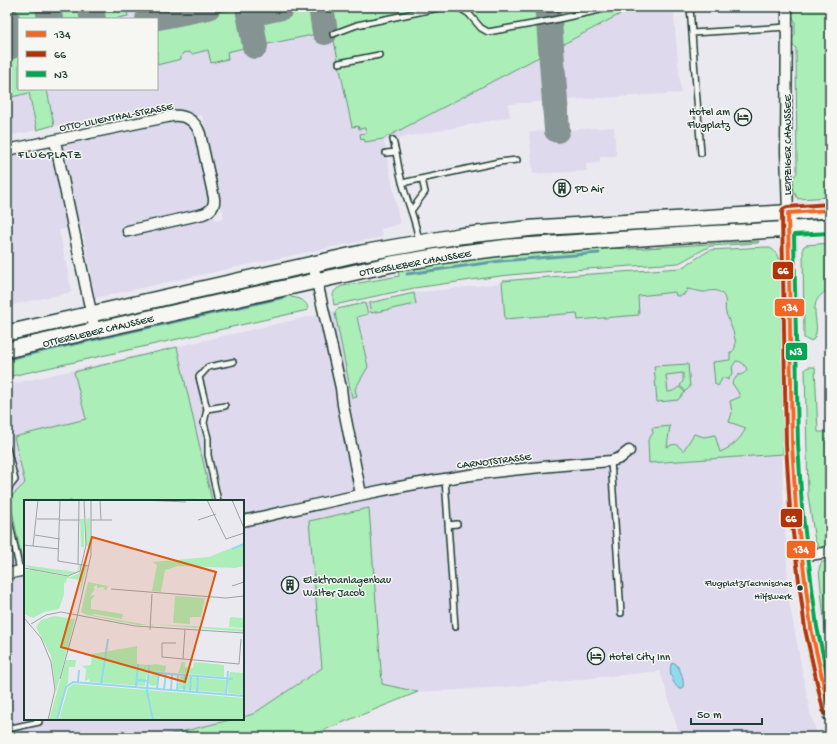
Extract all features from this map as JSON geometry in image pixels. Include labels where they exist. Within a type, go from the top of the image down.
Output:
[{"type":"main road","name":"OTTERSLEBER CHAUSSEE","points":[[7,333],[313,264],[419,243],[534,228],[830,210]]},
{"type":"main road","name":"LEIPZIGER CHAUSSEE","points":[[788,213],[793,457],[796,509],[813,640],[830,713]]},
{"type":"main road","name":"OTTERSLEBER CHAUSSEE","points":[[7,350],[316,280],[392,264],[446,255],[509,247],[830,227]]},
{"type":"street","name":"LEIPZIGER CHAUSSEE","points":[[787,7],[786,151],[788,213]]},
{"type":"street","name":"OTTO-LILIENTHAL-STRASSE","points":[[7,150],[176,116],[185,117],[191,120],[199,129],[214,198],[213,208],[203,214],[128,231]]},
{"type":"street","name":"OTTO-LILIENTHAL-STRASSE","points":[[56,140],[95,331]]},
{"type":"street","points":[[313,264],[341,388],[361,494]]},
{"type":"street","name":"CARNOTSTRASSE","points":[[244,521],[361,494],[445,479],[534,467],[611,461],[620,458],[629,451]]},
{"type":"street","points":[[802,556],[830,552]]},
{"type":"street","points":[[7,574],[22,571]]},
{"type":"lane","points":[[333,34],[357,25],[443,7]]},
{"type":"lane","points":[[458,7],[468,14],[481,28],[488,32],[614,7]]},
{"type":"lane","points":[[690,7],[701,153]]},
{"type":"lane","points":[[692,33],[787,27]]},
{"type":"lane","points":[[339,63],[379,55]]},
{"type":"lane","points":[[393,140],[402,183],[418,235],[419,243]]},
{"type":"lane","points":[[386,153],[396,152]]},
{"type":"lane","points":[[402,183],[499,162],[516,160]]},
{"type":"lane","points":[[411,211],[425,192],[422,179]]},
{"type":"lane","points":[[218,500],[208,455],[208,438],[204,423],[207,410],[200,377],[208,367],[233,362]]},
{"type":"lane","points":[[207,410],[225,406]]},
{"type":"lane","points":[[7,448],[15,480],[7,490]]},
{"type":"lane","points":[[611,461],[620,613]]},
{"type":"lane","points":[[445,479],[455,627]]},
{"type":"lane","points":[[7,511],[22,571]]},
{"type":"lane","points":[[448,525],[457,524]]},
{"type":"lane","points":[[7,729],[39,722],[39,720]]},
{"type":"shaded area","points":[[7,7],[673,7],[681,93],[508,104],[510,117],[384,141],[400,224],[381,229],[382,237],[95,298],[82,226],[59,230],[72,292],[7,306],[7,154],[140,127],[117,114],[7,136]],"holes":[[[202,115],[224,218],[215,220],[196,135],[193,128],[183,121],[177,120]]]},
{"type":"shaded area","points":[[614,127],[616,156],[600,157],[600,163],[586,164],[587,171],[533,174],[529,132]]},
{"type":"shaded area","points":[[712,251],[781,452],[789,601],[810,712],[818,737],[680,737],[660,671],[508,687],[418,692],[382,685],[368,508],[309,522],[322,668],[253,714],[244,717],[244,500],[24,500],[24,720],[230,720],[160,737],[7,737],[7,385],[413,293],[556,277],[682,270]]},
{"type":"green space","points":[[7,7],[40,7],[42,18],[18,18],[18,37],[7,39]]},
{"type":"green space","points":[[54,7],[83,7],[86,18],[57,18]]},
{"type":"green space","points":[[98,7],[126,7],[128,16],[117,18],[100,18]]},
{"type":"green space","points":[[255,7],[627,7],[628,10],[383,139],[365,142],[364,139],[361,140],[360,134],[366,133],[365,128],[359,129],[358,126],[352,127],[332,31],[263,45]]},
{"type":"green space","points":[[795,7],[830,7],[830,197],[798,199],[793,190],[792,179],[797,172],[796,48],[792,45],[792,38],[795,35],[795,21],[792,16],[792,10]]},
{"type":"green space","points":[[240,8],[248,47],[227,52],[228,59],[211,63],[208,50],[192,54],[189,52],[183,53],[181,59],[158,65],[158,24]]},
{"type":"green space","points":[[18,52],[18,90],[47,90],[54,125],[37,130],[29,93],[7,98],[7,55]]},
{"type":"green space","points":[[758,222],[390,258],[427,248],[489,238]]},
{"type":"green space","points":[[759,241],[758,243],[710,246],[679,263],[500,276],[414,288],[334,305],[333,301],[333,296],[336,289],[342,286],[399,276],[398,268],[503,253],[596,246],[629,249]]},
{"type":"green space","points":[[830,243],[829,287],[816,302],[816,332],[813,340],[809,341],[804,338],[803,247],[806,245]]},
{"type":"green space","points":[[766,247],[775,252],[780,266],[783,454],[649,463],[648,440],[653,433],[652,428],[670,426],[667,447],[676,444],[683,451],[694,434],[704,437],[715,435],[720,452],[735,443],[746,428],[729,422],[732,413],[730,401],[740,397],[732,383],[738,375],[745,373],[747,369],[744,364],[736,361],[732,367],[733,372],[728,380],[723,377],[718,386],[715,384],[713,362],[730,360],[730,353],[734,350],[735,346],[734,335],[725,310],[725,300],[721,293],[714,290],[703,292],[687,289],[687,292],[684,293],[684,295],[676,296],[675,292],[638,296],[639,315],[578,320],[577,313],[505,319],[502,281],[681,268],[710,250]]},
{"type":"green space","points":[[285,276],[286,282],[113,320],[107,318]]},
{"type":"green space","points":[[289,292],[291,297],[305,302],[308,310],[7,377],[7,356]]},
{"type":"green space","points":[[414,293],[416,304],[371,313],[369,303]]},
{"type":"green space","points":[[365,303],[368,314],[357,317],[368,367],[355,389],[357,397],[352,398],[335,313],[337,309]]},
{"type":"green space","points":[[177,347],[212,500],[24,500],[24,561],[21,557],[10,498],[25,483],[14,437],[86,419],[74,372]]},
{"type":"green space","points":[[688,364],[690,387],[686,391],[680,386],[683,381],[683,373],[666,375],[668,392],[679,387],[685,392],[678,400],[657,402],[654,366]]},
{"type":"green space","points":[[815,367],[818,432],[829,432],[830,548],[819,550],[815,541],[808,495],[805,369]]},
{"type":"green space","points":[[369,508],[382,684],[418,692],[307,737],[160,737],[230,720],[244,720],[244,717],[253,714],[322,668],[309,521]]},
{"type":"green space","points":[[830,561],[830,657],[825,630],[819,569],[821,563]]},
{"type":"water","points":[[675,663],[679,668],[683,680],[683,687],[679,689],[673,681],[670,668],[671,664]]},
{"type":"waterway","points":[[407,274],[500,261],[599,253]]},
{"type":"waterway","points":[[7,359],[285,297]]},
{"type":"taxiway","points":[[48,7],[50,18]]},
{"type":"taxiway","points":[[90,7],[93,18]]},
{"type":"taxiway","points":[[153,18],[208,7]]},
{"type":"taxiway","points":[[248,7],[255,46]]},
{"type":"taxiway","points":[[249,14],[282,7]]},
{"type":"taxiway","points":[[321,7],[325,32]]},
{"type":"taxiway","points":[[547,7],[557,130]]},
{"type":"taxiway","points":[[7,19],[12,46]]},
{"type":"transit line","name":"66","points":[[824,714],[805,629],[790,509],[786,444],[782,213],[783,209],[787,207],[830,204]]},
{"type":"transit line","name":"134","points":[[830,210],[788,213],[792,444],[796,509],[811,628],[830,713]]},
{"type":"transit line","name":"N3","points":[[830,233],[794,235],[798,444],[802,508],[817,627],[830,687]]},
{"type":"place","name":"Hotel am Flugplatz","points":[[743,117]]},
{"type":"place","name":"PD Air","points":[[562,188]]},
{"type":"place","name":"Elektroanlagenbau Walter Jacob","points":[[290,585]]},
{"type":"place","name":"Flugplatz/Technisches Hilfswerk","points":[[800,588]]},
{"type":"place","name":"Hotel City Inn","points":[[596,656]]},
{"type":"district","name":"FLUGPLATZ","points":[[50,154]]}]
